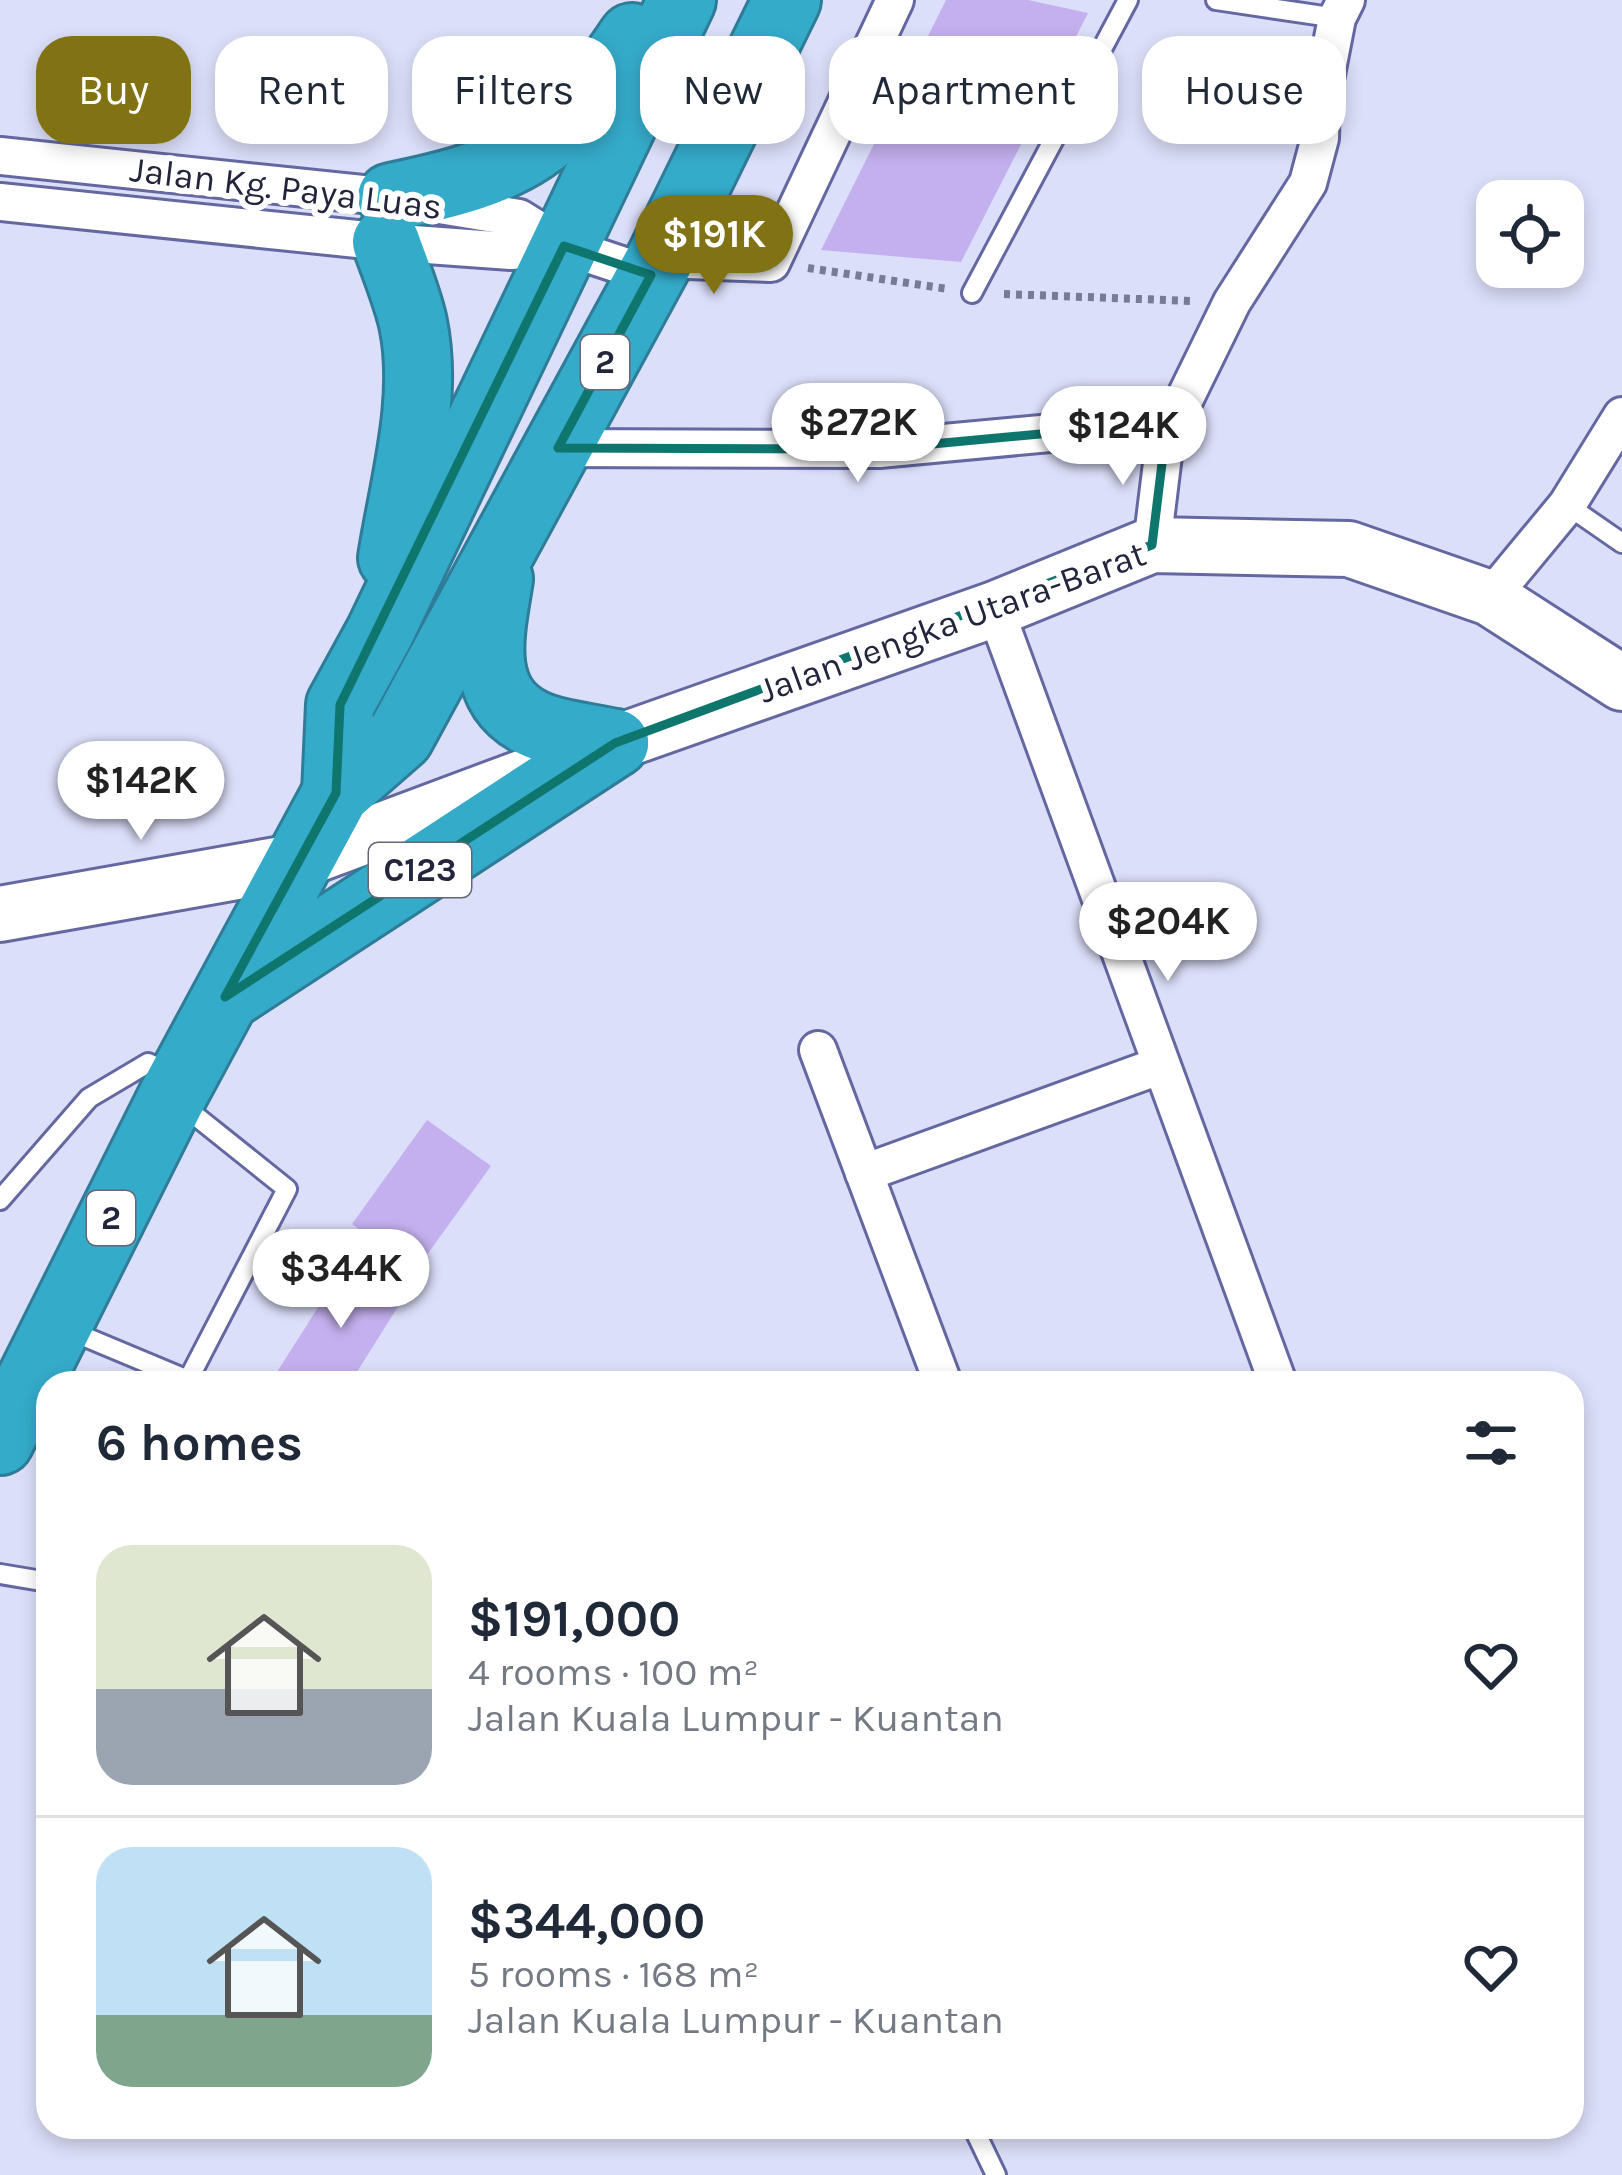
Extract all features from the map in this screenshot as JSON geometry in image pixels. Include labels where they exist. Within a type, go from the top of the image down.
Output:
[{"type":"highway","points":[[380,632],[414,424],[418,370],[413,323],[388,219],[458,183],[511,163],[558,131],[594,93],[656,0]]},
{"type":"highway","name":"2","points":[[336,793],[340,705],[380,632],[682,0]]},
{"type":"highway","name":"2","points":[[0,1441],[177,1087],[298,861],[336,793],[400,737],[656,267],[787,0]]},
{"type":"highway","points":[[505,546],[488,651],[494,682],[510,708],[534,724],[615,742]]},
{"type":"highway","name":"C123","points":[[226,997],[615,742]]},
{"type":"street","name":"Jalan Kg. Paya Luas","points":[[0,156],[388,219],[511,251],[564,246],[656,267],[771,263],[896,0]]},
{"type":"street","points":[[1152,545],[1165,439],[1232,302],[1307,183],[1320,138],[1321,100],[1341,9]]},
{"type":"street","name":"Jalan Kg. Paya Luas","points":[[0,202],[388,219]]},
{"type":"street","points":[[1490,598],[1567,505],[1622,416]]},
{"type":"street","points":[[558,448],[879,449],[1115,427],[1165,439]]},
{"type":"street","name":"Jalan Jengka Utara-Barat","points":[[0,914],[298,861],[615,742],[995,609],[1152,545],[1349,548],[1490,598],[1622,683]]},
{"type":"street","points":[[995,609],[1274,1371]]},
{"type":"street","points":[[818,1050],[938,1371]]},
{"type":"street","points":[[864,1173],[1160,1066]]},
{"type":"lane","points":[[972,293],[1128,0]]},
{"type":"lane","points":[[1216,0],[1341,9]]},
{"type":"lane","points":[[1567,505],[1622,542]]},
{"type":"lane","points":[[0,1200],[89,1098],[148,1063],[177,1087],[287,1189],[193,1371]]},
{"type":"lane","points":[[56,1325],[166,1371]]},
{"type":"lane","points":[[0,1574],[36,1580]]},
{"type":"lane","points":[[979,2139],[996,2175]]},
{"type":"highlighted area","points":[[564,246],[651,275],[558,448],[879,449],[1115,427],[1165,439],[1152,545],[615,743],[225,997],[336,793],[340,705]]},
{"type":"building","points":[[946,0],[1028,0],[1088,13],[1076,36],[928,36]]},
{"type":"building","points":[[874,144],[1021,144],[961,262],[821,250]]},
{"type":"building","points":[[427,1120],[491,1166],[416,1270],[352,1224]]},
{"type":"building","points":[[347,1262],[404,1297],[358,1371],[278,1371]]}]
